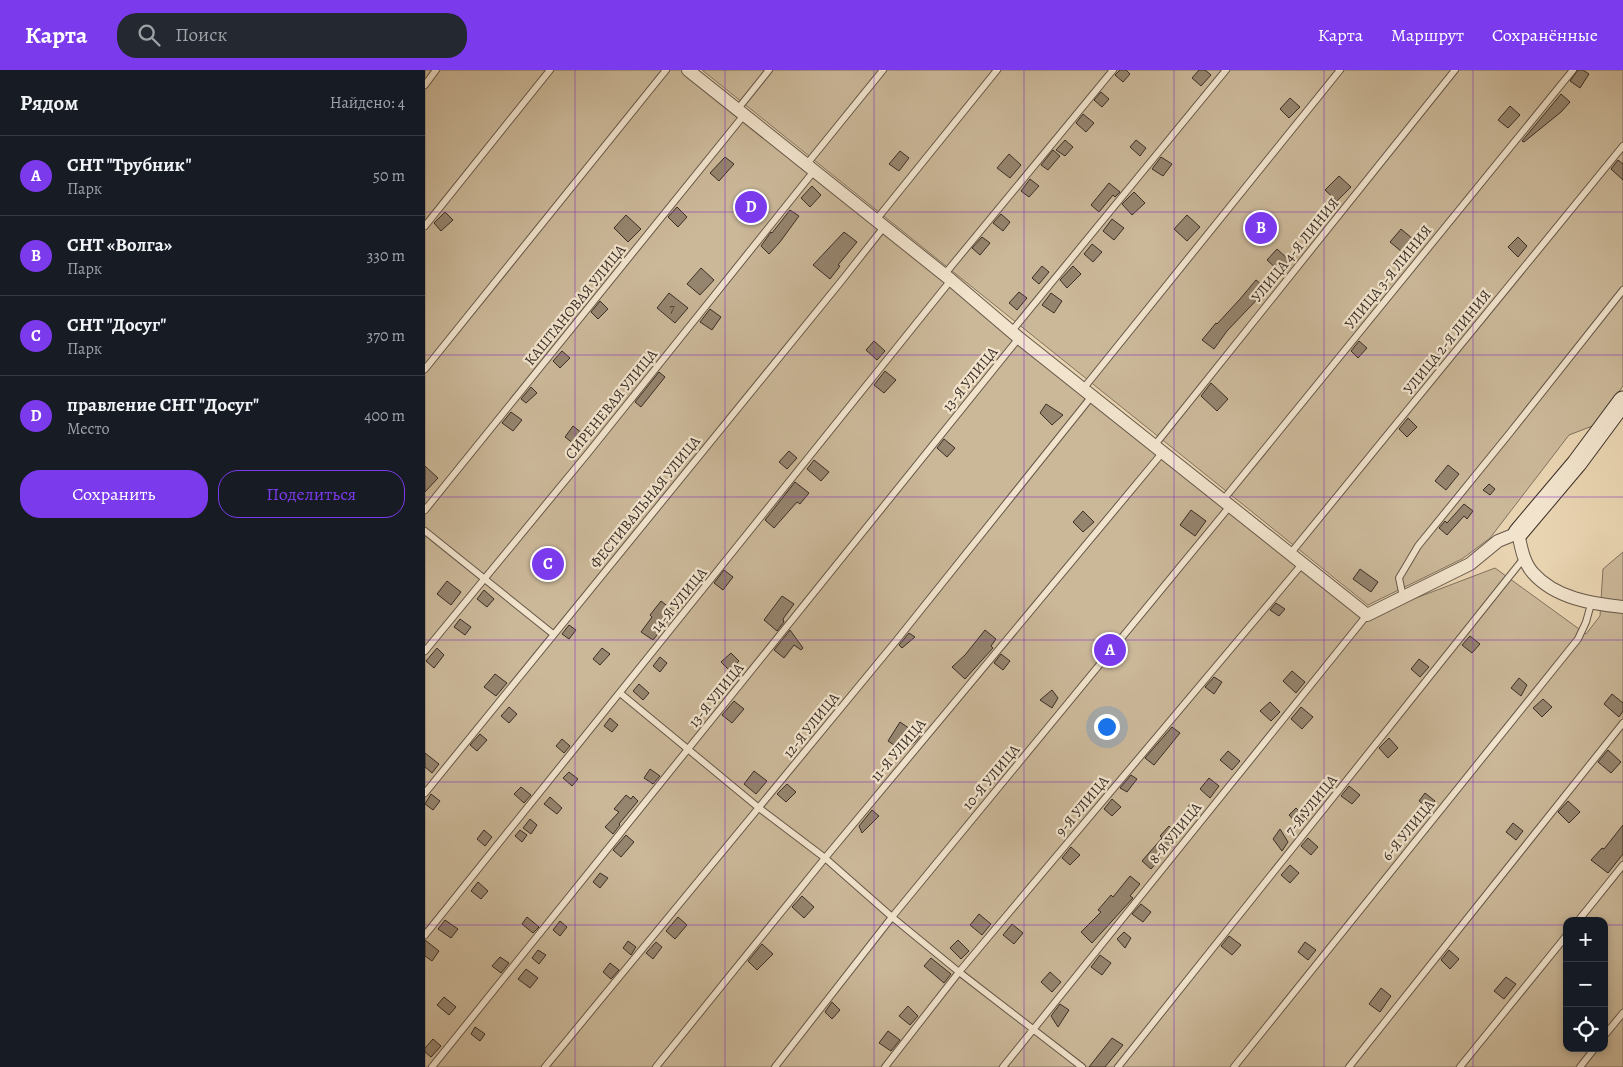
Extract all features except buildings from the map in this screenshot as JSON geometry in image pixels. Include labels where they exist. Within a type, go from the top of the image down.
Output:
[{"type":"street","points":[[688,70],[947,277],[1015,335],[1367,615],[1471,564],[1498,542],[1518,533],[1577,463],[1623,401]]},
{"type":"street","points":[[1518,533],[1524,558],[1532,572],[1544,583],[1560,592],[1591,604],[1623,607]]},
{"type":"lane","points":[[425,85],[437,70]]},
{"type":"lane","points":[[425,226],[550,70]]},
{"type":"lane","points":[[425,369],[666,70]]},
{"type":"lane","name":"КАШТАНОВАЯ УЛИЦА","points":[[425,510],[741,112],[769,70]]},
{"type":"lane","name":"СИРЕНЕВАЯ УЛИЦА","points":[[425,651],[588,453],[810,168],[883,70]]},
{"type":"lane","name":"ФЕСТИВАЛЬНАЯ УЛИЦА","points":[[425,792],[827,299],[880,224],[997,70]]},
{"type":"lane","name":"14-Я УЛИЦА","points":[[425,935],[620,693],[947,277],[1113,70]]},
{"type":"lane","name":"13-Я УЛИЦА","points":[[432,1067],[689,750],[1226,70]]},
{"type":"lane","name":"12-Я УЛИЦА","points":[[545,1067],[896,641],[1087,392],[1340,70]]},
{"type":"lane","name":"УЛИЦА 4-Я ЛИНИЯ","points":[[1159,449],[1455,70]]},
{"type":"lane","name":"УЛИЦА 3-Я ЛИНИЯ","points":[[1227,503],[1573,70]]},
{"type":"lane","name":"УЛИЦА 2-Я ЛИНИЯ","points":[[1290,554],[1623,146]]},
{"type":"lane","points":[[1403,597],[1399,578],[1418,546],[1623,290]]},
{"type":"lane","name":"11-Я УЛИЦА","points":[[655,1067],[1159,449]]},
{"type":"lane","name":"10-Я УЛИЦА","points":[[775,1067],[891,917],[1227,503]]},
{"type":"lane","points":[[425,531],[553,634]]},
{"type":"lane","name":"7-Я УЛИЦА","points":[[1118,1067],[1524,558]]},
{"type":"lane","name":"9-Я УЛИЦА","points":[[885,1067],[959,972],[1303,563]]},
{"type":"lane","name":"6-Я УЛИЦА","points":[[1234,1067],[1577,639],[1586,622],[1591,604]]},
{"type":"lane","name":"8-Я УЛИЦА","points":[[1003,1067],[1367,615]]},
{"type":"lane","points":[[620,693],[759,808],[825,858],[891,917],[1082,1067]]},
{"type":"lane","points":[[1349,1067],[1623,723]]},
{"type":"lane","points":[[1581,917],[1623,865]]},
{"type":"lane","points":[[1461,1067],[1563,940]]},
{"type":"lane","points":[[1608,1031],[1623,1013]]},
{"type":"lane","points":[[1580,1067],[1592,1052]]},
{"type":"shaded area","points":[[425,70],[684,70],[1366,617],[1495,568],[1586,634],[1600,616],[1603,569],[1623,552],[1623,1067],[425,1067]]},
{"type":"shaded area","points":[[702,70],[1623,70],[1623,386],[1595,425],[1569,435],[1490,538],[1462,559],[1368,605]]},
{"type":"place","name":"правление СНТ \"Досуг\"","points":[[751,207]]},
{"type":"place","name":"СНТ «Волга»","points":[[1261,228]]},
{"type":"place","name":"СНТ \"Досуг\"","points":[[548,564]]},
{"type":"place","name":"СНТ \"Трубник\"","points":[[1110,650]]}]
